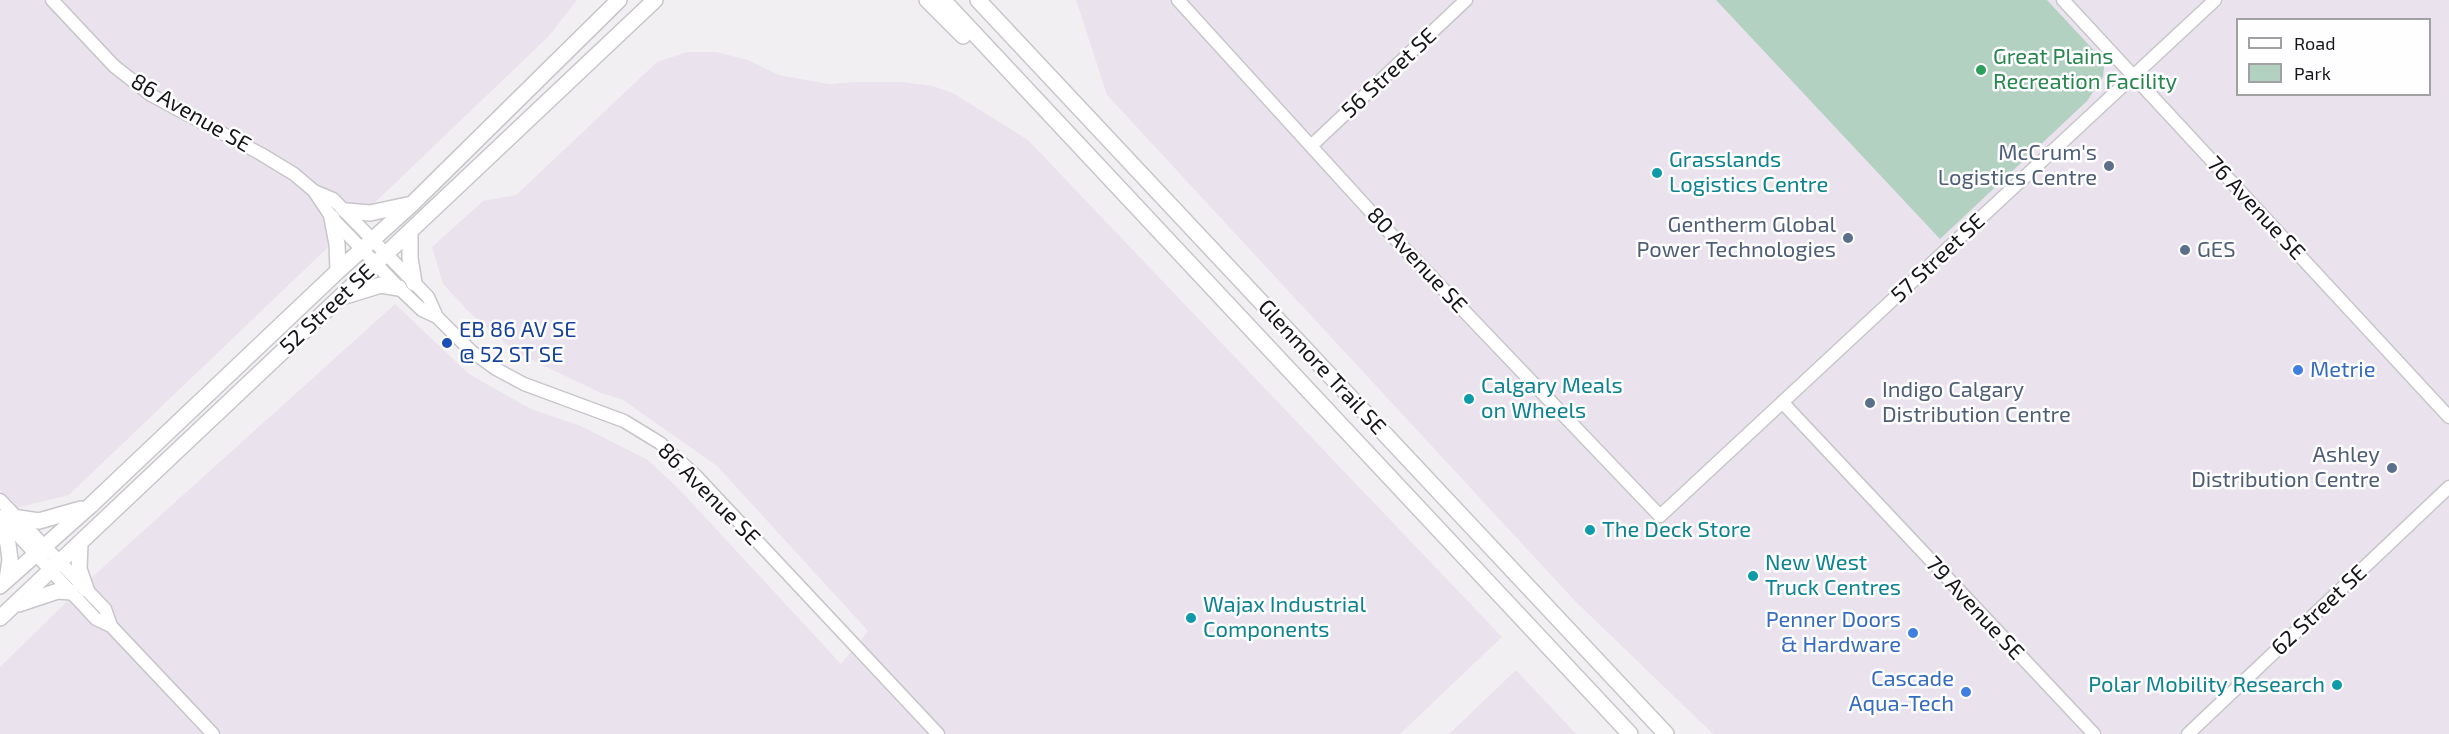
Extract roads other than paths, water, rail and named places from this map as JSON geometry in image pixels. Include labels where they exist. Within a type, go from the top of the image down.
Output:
[{"type":"main road","name":"52 Street SE","points":[[3,583],[90,506],[412,204],[619,0]]},
{"type":"main road","name":"52 Street SE","points":[[0,618],[655,0]]},
{"type":"main road","points":[[927,0],[1017,90],[1039,102]]},
{"type":"main road","name":"Glenmore Trail SE","points":[[943,0],[1630,734]]},
{"type":"main road","name":"Glenmore Trail SE","points":[[978,0],[1666,734]]},
{"type":"main road","points":[[990,0],[1003,17],[1014,38]]},
{"type":"main road","points":[[346,211],[370,213],[412,204]]},
{"type":"main road","points":[[332,218],[337,244],[338,271]]},
{"type":"main road","points":[[410,232],[410,258],[414,283]]},
{"type":"main road","points":[[337,299],[381,285],[399,288]]},
{"type":"main road","points":[[19,518],[39,521],[90,506]]},
{"type":"main road","points":[[0,518],[8,544],[10,561],[3,583]]},
{"type":"main road","points":[[14,606],[58,591],[79,590],[80,543]]},
{"type":"street","name":"86 Avenue SE","points":[[52,0],[114,66],[151,95],[294,174],[314,191],[332,218],[368,244]]},
{"type":"street","name":"80 Avenue SE","points":[[1178,0],[1401,245],[1660,516]]},
{"type":"street","name":"56 Street SE","points":[[1311,146],[1466,0]]},
{"type":"street","name":"76 Avenue SE","points":[[2063,0],[2449,417]]},
{"type":"street","name":"57 Street SE","points":[[1660,516],[2215,0]]},
{"type":"street","name":"86 Avenue SE","points":[[314,191],[333,199],[346,211],[368,244],[381,258],[414,283],[428,297],[437,316],[471,351],[496,369],[524,384],[624,421],[660,443],[696,476],[938,734]]},
{"type":"street","name":"86 Avenue SE","points":[[381,258],[399,288],[422,310],[437,316]]},
{"type":"street","name":"79 Avenue SE","points":[[1782,402],[2094,734]]},
{"type":"street","name":"62 Street SE","points":[[2188,734],[2449,487]]},
{"type":"street","points":[[0,500],[19,518],[40,548],[79,590],[105,609],[111,626],[213,734]]},
{"type":"street","points":[[0,518],[40,548]]},
{"type":"place","name":"Great Plains Recreation Facility","points":[[1981,70]]},
{"type":"place","name":"McCrum's Logistics Centre","points":[[2109,166]]},
{"type":"place","name":"Grasslands Logistics Centre","points":[[1657,173]]},
{"type":"place","name":"Gentherm Global Power Technologies","points":[[1848,238]]},
{"type":"place","name":"GES","points":[[2185,250]]},
{"type":"place","name":"EB 86 AV SE @ 52 ST SE","points":[[447,343]]},
{"type":"place","name":"Metrie","points":[[2298,370]]},
{"type":"place","name":"Calgary Meals on Wheels","points":[[1469,399]]},
{"type":"place","name":"Indigo Calgary Distribution Centre","points":[[1870,403]]},
{"type":"place","name":"Ashley Distribution Centre","points":[[2392,468]]},
{"type":"place","name":"The Deck Store","points":[[1590,530]]},
{"type":"place","name":"New West Truck Centres","points":[[1753,576]]},
{"type":"place","name":"Wajax Industrial Components","points":[[1191,618]]},
{"type":"place","name":"Penner Doors & Hardware","points":[[1913,633]]},
{"type":"place","name":"Polar Mobility Research","points":[[2337,685]]},
{"type":"place","name":"Cascade Aqua-Tech","points":[[1966,692]]}]
